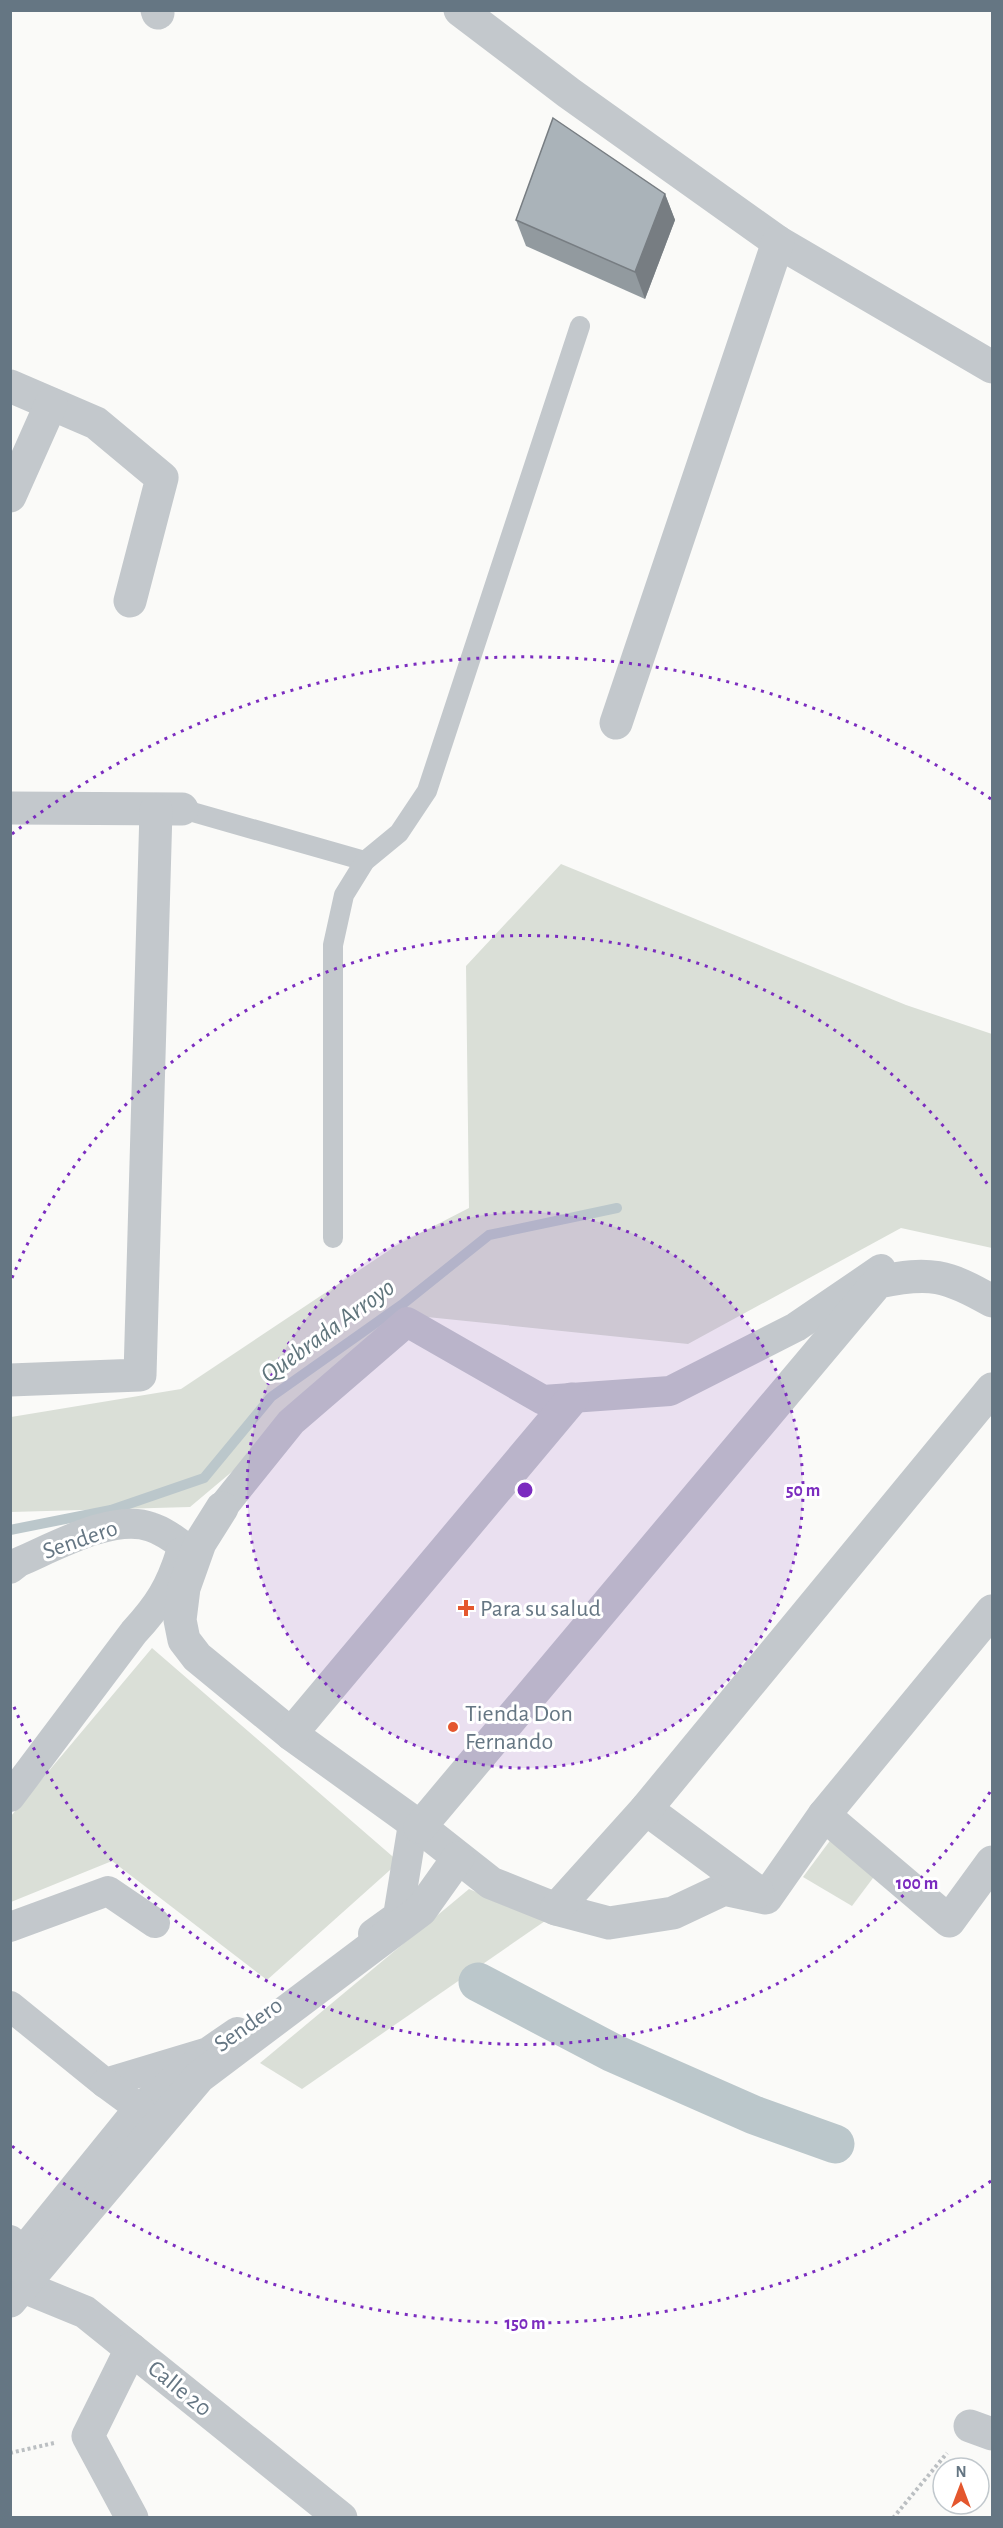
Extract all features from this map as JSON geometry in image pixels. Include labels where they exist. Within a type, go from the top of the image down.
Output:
[{"type":"street","points":[[460,10],[569,93],[778,242],[993,368]]},
{"type":"street","points":[[616,723],[778,242]]},
{"type":"street","points":[[10,386],[96,423],[162,478],[130,601]]},
{"type":"street","points":[[10,496],[51,404]]},
{"type":"street","points":[[10,808],[169,810],[140,1375],[10,1380]]},
{"type":"street","points":[[10,1797],[134,1632],[157,1606],[189,1550],[291,1422],[407,1322],[543,1400],[572,1399],[670,1391],[796,1327],[890,1263],[957,1281],[993,1301]]},
{"type":"street","points":[[416,1826],[878,1282],[912,1275],[957,1281]]},
{"type":"street","points":[[556,1908],[646,1809],[993,1389]]},
{"type":"street","points":[[291,1734],[572,1399]]},
{"type":"street","name":"Sendero","points":[[10,1569],[18,1562],[108,1526],[126,1522],[152,1527],[189,1550]]},
{"type":"street","points":[[189,1550],[180,1620],[184,1640],[196,1658],[291,1734],[491,1883],[556,1908],[609,1923],[674,1913],[724,1889],[766,1898]]},
{"type":"street","points":[[766,1898],[824,1815],[993,1611]]},
{"type":"street","points":[[646,1809],[766,1898]]},
{"type":"street","points":[[824,1815],[949,1921],[993,1862]]},
{"type":"street","name":"Sendero","points":[[105,2083],[208,2052],[398,1917],[416,1826]]},
{"type":"street","points":[[15,2288],[199,2077],[421,1910],[458,1858]]},
{"type":"street","points":[[10,1927],[108,1891],[155,1923]]},
{"type":"street","points":[[10,2006],[139,2108]]},
{"type":"street","points":[[10,2240],[23,2251],[139,2108],[208,2052]]},
{"type":"street","name":"Calle 20","points":[[15,2288],[85,2312],[341,2517]]},
{"type":"street","points":[[131,2349],[88,2436],[132,2517]]},
{"type":"lane","points":[[333,1238],[333,945],[344,895],[365,861],[399,832],[427,791],[580,326]]},
{"type":"lane","points":[[169,810],[365,861]]},
{"type":"path","points":[[893,2517],[981,2430]]},
{"type":"path","points":[[10,2453],[88,2436]]},
{"type":"shaded area","points":[[561,864],[906,1005],[992,1034],[992,1248],[901,1228],[688,1344],[417,1316],[190,1507],[11,1512],[11,1417],[181,1389],[397,1245],[469,1208],[466,966]]},
{"type":"shaded area","points":[[152,1648],[399,1862],[267,1980],[112,1861],[11,1902],[11,1816]]},
{"type":"shaded area","points":[[832,1838],[876,1874],[852,1906],[803,1877]]},
{"type":"shaded area","points":[[469,1889],[545,1921],[302,2089],[260,2063]]},
{"type":"building","points":[[553,118],[665,194],[635,272],[516,220]]},
{"type":"waterway","name":"Quebrada Arroyo","points":[[10,1530],[111,1510],[204,1478],[271,1397],[404,1303],[489,1235],[617,1208]]},
{"type":"waterway","points":[[478,1982],[613,2053],[754,2115],[835,2144]]},
{"type":"place","name":"Para su salud","points":[[466,1608]]},
{"type":"place","name":"Tienda Don Fernando","points":[[453,1727]]}]
